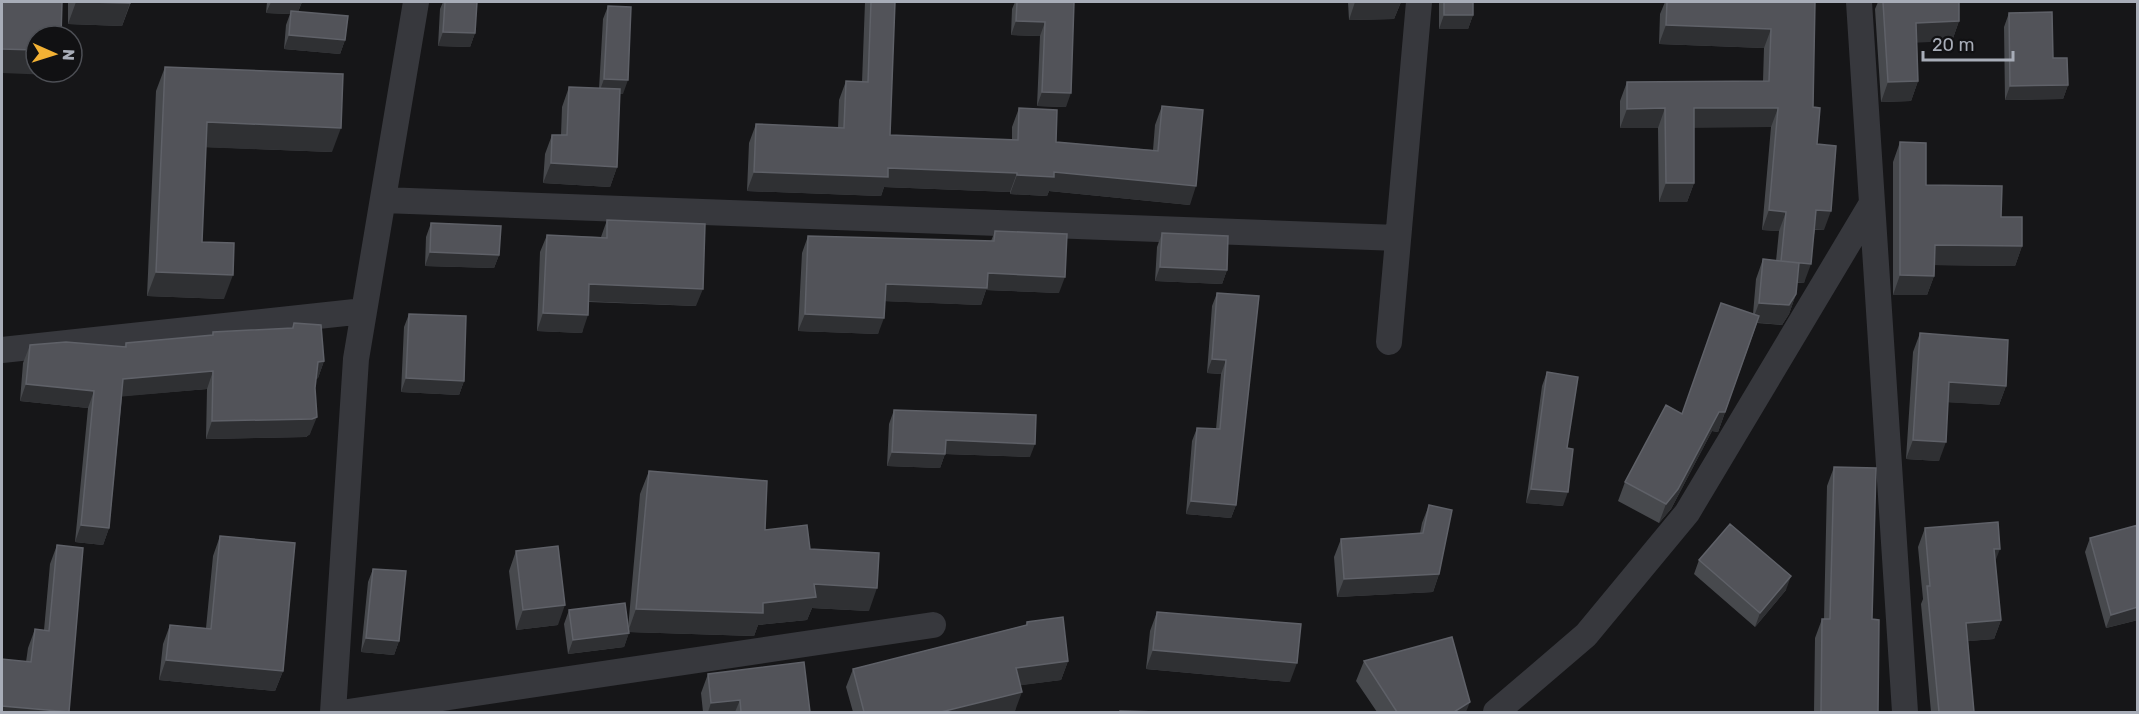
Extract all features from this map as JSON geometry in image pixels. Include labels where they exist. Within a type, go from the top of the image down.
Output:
[{"type":"street","points":[[333,712],[356,359],[416,2]]},
{"type":"street","points":[[1389,342],[1419,2]]},
{"type":"street","points":[[1859,2],[1905,712]]},
{"type":"street","points":[[383,200],[1398,238]]},
{"type":"street","points":[[1496,712],[1586,635],[1687,513],[1871,205]]},
{"type":"street","points":[[2,350],[364,311]]},
{"type":"street","points":[[348,712],[933,625]]},
{"type":"building","points":[[2,2],[62,2],[61,24],[24,24],[24,50],[2,49]]},
{"type":"building","points":[[445,2],[477,2],[475,33],[443,32]]},
{"type":"building","points":[[871,2],[895,2],[890,135],[1018,140],[1019,108],[1057,110],[1056,142],[1158,151],[1162,106],[1203,110],[1196,186],[1054,172],[1054,177],[1017,175],[1017,173],[888,168],[888,177],[754,172],[756,124],[844,128],[846,81],[868,82]]},
{"type":"building","points":[[1017,2],[1074,2],[1071,93],[1042,92],[1045,22],[1016,21]]},
{"type":"building","points":[[1444,2],[1473,2],[1473,15],[1444,15]]},
{"type":"building","points":[[1667,2],[1815,2],[1813,107],[1820,108],[1817,144],[1836,146],[1831,211],[1816,210],[1811,264],[1781,261],[1786,212],[1769,210],[1778,108],[1694,108],[1694,183],[1666,183],[1665,108],[1627,109],[1627,82],[1769,81],[1771,29],[1666,25]]},
{"type":"building","points":[[1883,2],[1959,2],[1959,21],[1916,23],[1918,81],[1888,82]]},
{"type":"building","points":[[608,6],[631,7],[628,80],[604,79]]},
{"type":"building","points":[[291,11],[348,16],[345,40],[289,35]]},
{"type":"building","points":[[2052,12],[2053,58],[2067,58],[2068,85],[2010,86],[2009,13]]},
{"type":"building","points":[[165,67],[343,74],[341,128],[207,122],[202,242],[234,243],[233,275],[156,272]]},
{"type":"building","points":[[569,87],[620,89],[617,167],[551,163],[552,135],[567,135]]},
{"type":"building","points":[[1900,142],[1926,143],[1926,185],[2002,186],[2001,217],[2022,217],[2022,246],[1935,245],[1934,276],[1900,275]]},
{"type":"building","points":[[607,220],[705,224],[703,289],[589,284],[588,315],[543,313],[547,235],[607,238]]},
{"type":"building","points":[[431,223],[501,226],[499,255],[430,252]]},
{"type":"building","points":[[995,231],[1067,234],[1065,277],[988,273],[987,288],[886,284],[884,318],[805,314],[808,236],[994,241]]},
{"type":"building","points":[[1162,233],[1228,236],[1227,270],[1160,267]]},
{"type":"building","points":[[1763,259],[1799,263],[1796,294],[1789,305],[1759,303]]},
{"type":"building","points":[[1217,293],[1259,296],[1236,505],[1191,501],[1197,428],[1220,429],[1226,360],[1212,359]]},
{"type":"building","points":[[1721,303],[1759,316],[1725,412],[1719,412],[1678,489],[1666,504],[1625,482],[1666,405],[1682,414]]},
{"type":"building","points":[[409,314],[466,316],[464,381],[406,378]]},
{"type":"building","points":[[294,323],[321,325],[324,361],[318,362],[315,388],[317,417],[312,419],[212,421],[213,371],[123,379],[109,528],[81,525],[94,391],[26,384],[30,345],[66,342],[126,347],[126,343],[213,335],[213,332],[293,328]]},
{"type":"building","points":[[1920,333],[2008,340],[2006,386],[1949,382],[1946,442],[1913,440]]},
{"type":"building","points":[[1547,372],[1578,377],[1567,448],[1573,449],[1568,492],[1531,489]]},
{"type":"building","points":[[894,410],[1036,415],[1035,444],[946,440],[945,454],[892,452]]},
{"type":"building","points":[[1834,467],[1876,468],[1872,619],[1879,620],[1878,712],[1821,712],[1822,619],[1830,619]]},
{"type":"building","points":[[649,471],[767,481],[765,530],[807,525],[810,549],[879,553],[877,588],[814,584],[816,597],[763,603],[763,613],[636,609]]},
{"type":"building","points":[[1429,505],[1452,510],[1439,574],[1344,579],[1341,539],[1423,533]]},
{"type":"building","points":[[1998,522],[2000,549],[1994,549],[2001,620],[1966,623],[1974,712],[1939,712],[1927,586],[1930,586],[1925,528]]},
{"type":"building","points":[[1730,524],[1791,576],[1760,613],[1699,560]]},
{"type":"building","points":[[2138,525],[2138,607],[2111,615],[2090,538]]},
{"type":"building","points":[[220,536],[295,543],[283,671],[166,660],[170,625],[211,629]]},
{"type":"building","points":[[57,545],[83,548],[69,712],[2,706],[2,659],[31,662],[35,629],[49,631]]},
{"type":"building","points":[[558,546],[565,605],[523,610],[516,551]]},
{"type":"building","points":[[373,569],[406,571],[399,641],[366,638]]},
{"type":"building","points":[[625,603],[629,633],[573,640],[569,610]]},
{"type":"building","points":[[1157,612],[1301,624],[1297,663],[1153,650]]},
{"type":"building","points":[[1063,617],[1068,661],[1016,668],[1022,692],[941,712],[864,712],[853,669],[1027,625],[1027,622]]},
{"type":"building","points":[[1452,637],[1470,702],[1454,712],[1397,712],[1364,661]]},
{"type":"building","points":[[804,662],[810,712],[741,712],[740,700],[711,703],[708,674]]}]
